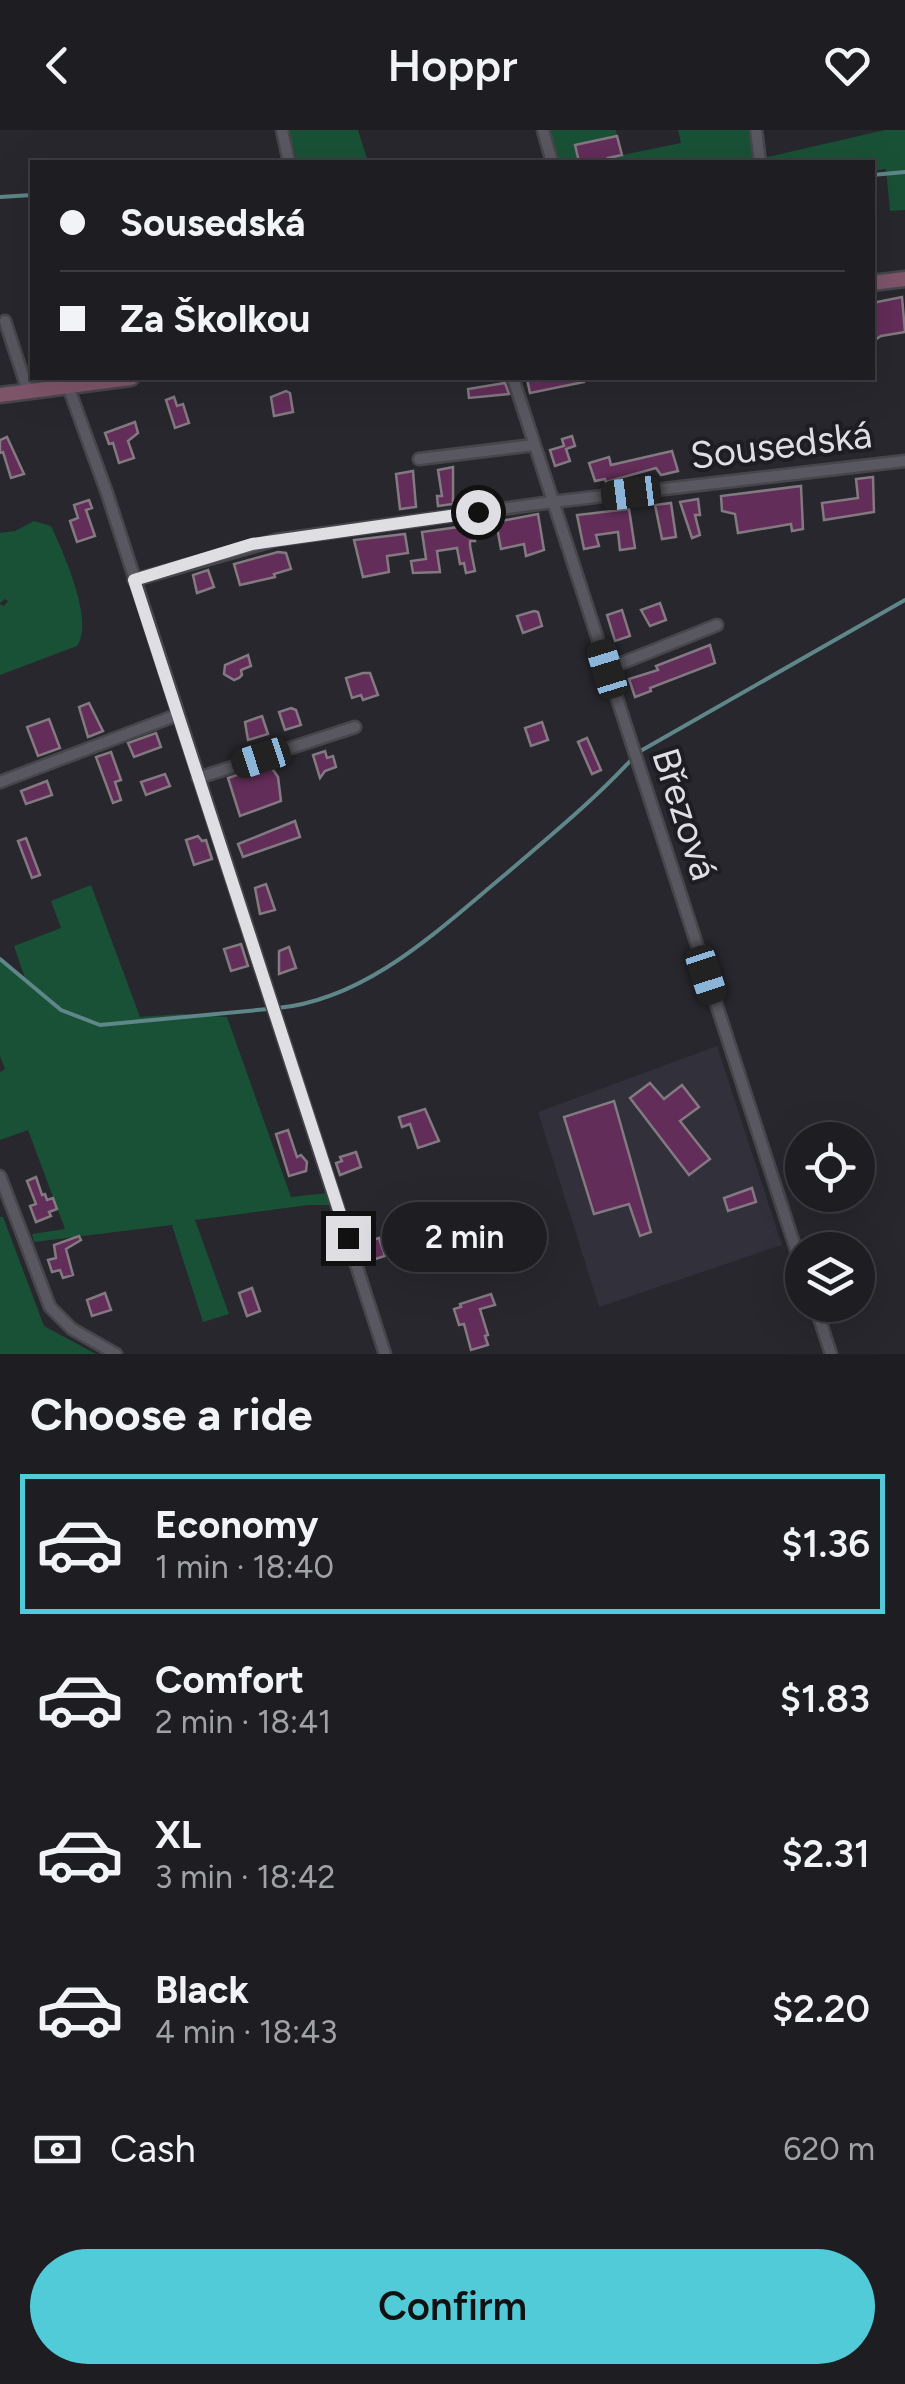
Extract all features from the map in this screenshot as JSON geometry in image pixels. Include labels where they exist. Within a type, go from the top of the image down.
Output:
[{"type":"main road","points":[[875,282],[905,279]]},
{"type":"main road","points":[[0,395],[115,380]]},
{"type":"street","points":[[282,130],[289,160]]},
{"type":"street","points":[[543,130],[551,160]]},
{"type":"street","points":[[756,130],[760,160]]},
{"type":"street","points":[[5,321],[28,391]]},
{"type":"street","name":"Březová","points":[[514,380],[790,1232]]},
{"type":"street","points":[[68,386],[107,493],[386,1354]]},
{"type":"street","points":[[420,460],[534,444]]},
{"type":"street","name":"Sousedská","points":[[134,580],[264,542],[552,502],[905,461]]},
{"type":"street","points":[[607,669],[717,625]]},
{"type":"street","points":[[0,782],[177,714]]},
{"type":"street","points":[[198,778],[356,727]]},
{"type":"street","points":[[0,1176],[50,1307],[72,1329],[116,1354]]},
{"type":"street","points":[[0,1212],[13,1213]]},
{"type":"street","points":[[821,1322],[831,1354]]},
{"type":"shaded area","points":[[717,1046],[782,1245],[599,1307],[538,1112]]},
{"type":"green space","points":[[289,130],[358,130],[367,160],[296,160]]},
{"type":"green space","points":[[544,130],[616,130],[617,136],[576,145],[579,160],[553,160]]},
{"type":"green space","points":[[678,130],[750,130],[755,160],[598,160],[681,143]]},
{"type":"green space","points":[[885,130],[905,130],[905,210],[890,211],[886,169],[875,171],[875,160],[763,158]]},
{"type":"green space","points":[[34,521],[51,526],[63,552],[80,604],[82,635],[77,646],[0,675],[0,604],[4,606],[8,601],[0,603],[0,533],[15,531]]},
{"type":"green space","points":[[91,885],[140,1017],[227,1017],[291,1197],[328,1193],[331,1205],[195,1220],[229,1314],[203,1322],[172,1225],[34,1242],[32,1234],[65,1229],[28,1130],[0,1140],[0,1072],[5,1069],[0,1056],[0,960],[25,978],[14,946],[61,928],[51,901]]},
{"type":"green space","points":[[0,1217],[44,1326],[96,1354],[0,1354]]},
{"type":"building","points":[[617,136],[622,155],[609,160],[579,160],[575,145]]},
{"type":"building","points":[[902,297],[905,332],[875,340],[875,302]]},
{"type":"building","points":[[527,380],[584,380],[584,382],[530,393]]},
{"type":"building","points":[[505,383],[509,394],[469,398],[468,389]]},
{"type":"building","points":[[290,393],[293,412],[274,416],[271,397]]},
{"type":"building","points":[[174,397],[177,406],[183,404],[189,423],[175,428],[166,400]]},
{"type":"building","points":[[135,422],[138,433],[128,441],[134,458],[119,463],[113,443],[109,444],[105,433]]},
{"type":"building","points":[[572,436],[575,446],[566,449],[570,461],[555,466],[550,450],[564,446],[562,439]]},
{"type":"building","points":[[7,437],[24,474],[11,478],[3,452],[0,453],[0,440]]},
{"type":"building","points":[[672,451],[678,471],[661,475],[656,468],[606,482],[595,481],[589,463],[609,457],[611,465]]},
{"type":"building","points":[[453,467],[453,504],[438,506],[437,496],[442,496],[438,470]]},
{"type":"building","points":[[413,471],[416,507],[400,509],[396,474]]},
{"type":"building","points":[[873,477],[874,512],[824,520],[822,503],[858,498],[856,479]]},
{"type":"building","points":[[801,486],[803,529],[792,531],[791,524],[738,533],[735,514],[722,511],[721,496]]},
{"type":"building","points":[[698,499],[700,515],[695,515],[700,535],[692,538],[680,502]]},
{"type":"building","points":[[89,500],[92,508],[86,510],[95,536],[77,542],[70,521],[78,518],[74,505]]},
{"type":"building","points":[[671,503],[676,537],[662,539],[655,505]]},
{"type":"building","points":[[629,509],[635,548],[620,550],[618,532],[596,535],[599,546],[584,549],[577,515]]},
{"type":"building","points":[[538,514],[544,550],[526,556],[524,544],[501,549],[496,522]]},
{"type":"building","points":[[473,525],[475,541],[470,541],[470,546],[475,571],[466,573],[457,548],[437,551],[440,572],[413,573],[411,561],[426,559],[422,532]]},
{"type":"building","points":[[405,534],[408,553],[387,556],[389,572],[363,577],[354,540]]},
{"type":"building","points":[[286,553],[291,569],[240,585],[234,564]]},
{"type":"building","points":[[208,570],[214,587],[197,593],[193,575]]},
{"type":"building","points":[[660,603],[666,620],[650,626],[641,610]]},
{"type":"building","points":[[622,610],[630,636],[615,641],[607,615]]},
{"type":"building","points":[[538,612],[542,626],[523,633],[517,616]]},
{"type":"building","points":[[710,645],[715,663],[635,697],[629,679]]},
{"type":"building","points":[[248,655],[251,666],[241,670],[239,678],[234,680],[224,674],[225,665]]},
{"type":"building","points":[[370,673],[378,695],[363,700],[361,695],[352,698],[346,678]]},
{"type":"building","points":[[89,703],[103,731],[88,737],[79,707]]},
{"type":"building","points":[[296,710],[301,725],[285,730],[279,712]]},
{"type":"building","points":[[262,716],[268,734],[248,740],[245,722]]},
{"type":"building","points":[[49,719],[60,748],[38,756],[27,727]]},
{"type":"building","points":[[542,722],[548,740],[531,746],[525,728]]},
{"type":"building","points":[[156,733],[161,747],[134,757],[128,743]]},
{"type":"building","points":[[587,738],[601,770],[592,774],[578,742]]},
{"type":"building","points":[[325,751],[327,758],[333,756],[336,767],[320,778],[313,755]]},
{"type":"building","points":[[111,752],[121,780],[115,782],[121,800],[113,803],[96,757]]},
{"type":"building","points":[[269,764],[278,777],[281,801],[240,816],[228,778]]},
{"type":"building","points":[[165,774],[170,786],[146,795],[141,782]]},
{"type":"building","points":[[47,781],[52,795],[26,804],[21,791]]},
{"type":"building","points":[[295,821],[300,837],[243,857],[238,844]]},
{"type":"building","points":[[198,836],[206,840],[212,859],[194,865],[186,840]]},
{"type":"building","points":[[26,838],[40,875],[32,878],[18,841]]},
{"type":"building","points":[[266,884],[275,910],[260,914],[255,888]]},
{"type":"building","points":[[241,944],[248,966],[231,971],[224,949]]},
{"type":"building","points":[[289,947],[296,968],[279,974],[279,951]]},
{"type":"building","points":[[650,1083],[664,1099],[682,1085],[699,1107],[680,1121],[710,1159],[689,1175],[630,1098]]},
{"type":"building","points":[[614,1101],[651,1232],[640,1236],[629,1204],[594,1214],[564,1117]]},
{"type":"building","points":[[425,1109],[439,1141],[418,1148],[410,1124],[402,1127],[399,1117]]},
{"type":"building","points":[[288,1130],[297,1157],[301,1155],[307,1162],[306,1171],[289,1176],[276,1134]]},
{"type":"building","points":[[356,1152],[361,1167],[340,1175],[336,1163],[342,1161],[340,1157]]},
{"type":"building","points":[[36,1177],[42,1195],[47,1200],[53,1198],[57,1209],[36,1222],[30,1206],[36,1204],[27,1181]]},
{"type":"building","points":[[752,1188],[756,1202],[728,1211],[724,1198]]},
{"type":"building","points":[[79,1236],[81,1240],[66,1249],[73,1275],[63,1278],[60,1270],[52,1272],[48,1260],[56,1258],[54,1245]]},
{"type":"building","points":[[379,1238],[385,1256],[366,1262],[360,1241]]},
{"type":"building","points":[[252,1288],[260,1311],[247,1316],[239,1293]]},
{"type":"building","points":[[105,1293],[111,1310],[92,1316],[87,1300]]},
{"type":"building","points":[[491,1294],[495,1305],[480,1309],[488,1345],[471,1350],[464,1324],[459,1325],[454,1309]]},
{"type":"waterway","points":[[875,175],[905,172]]},
{"type":"waterway","points":[[0,197],[30,195]]},
{"type":"waterway","points":[[637,753],[905,600]]},
{"type":"waterway","points":[[278,1008],[343,991],[402,958],[555,832],[632,759]]},
{"type":"waterway","points":[[0,959],[61,1010],[100,1025],[268,1009]]},
{"type":"route","points":[[348,1238],[134,580],[252,544],[478,512]]}]
